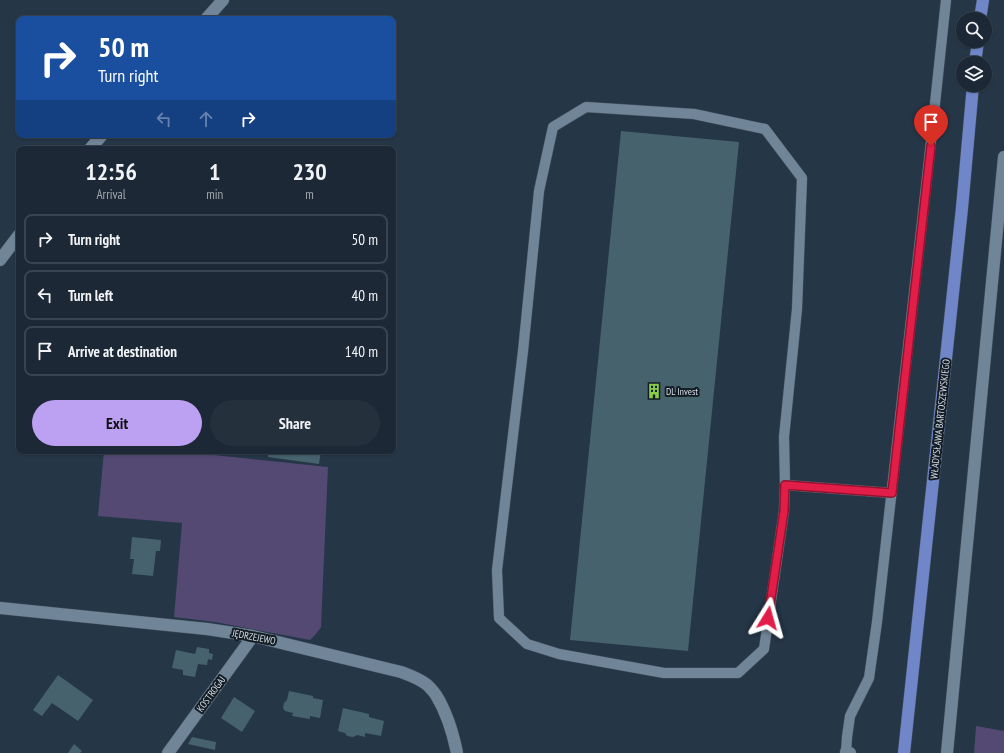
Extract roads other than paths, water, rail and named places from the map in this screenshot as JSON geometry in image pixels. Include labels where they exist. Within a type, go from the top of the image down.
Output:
[{"type":"main road","points":[[981,12],[983,0]]},
{"type":"main road","name":"WŁADYSŁAWA BARTOSZEWSKIEGO","points":[[904,753],[972,92]]},
{"type":"street","points":[[209,16],[223,0]]},
{"type":"street","points":[[93,146],[99,138]]},
{"type":"street","points":[[947,753],[1004,157]]},
{"type":"street","points":[[0,260],[16,239]]},
{"type":"street","name":"JĘDRZEJEWO","points":[[0,608],[207,628],[253,636],[401,672],[413,676],[426,684],[443,706],[457,753]]},
{"type":"street","name":"KOSTROGAJ","points":[[168,753],[253,636]]},
{"type":"lane","points":[[847,753],[847,737],[850,716],[869,678],[877,622],[946,0]]},
{"type":"lane","points":[[586,107],[694,114],[765,129],[802,178],[797,309],[784,437],[785,485],[784,511],[764,649],[738,673],[664,673],[559,654],[527,644],[499,618],[497,570],[523,351],[539,191],[553,127],[586,107]]},
{"type":"lane","points":[[785,485],[892,493]]},
{"type":"place","name":"DL Invest","points":[[654,391]]}]
